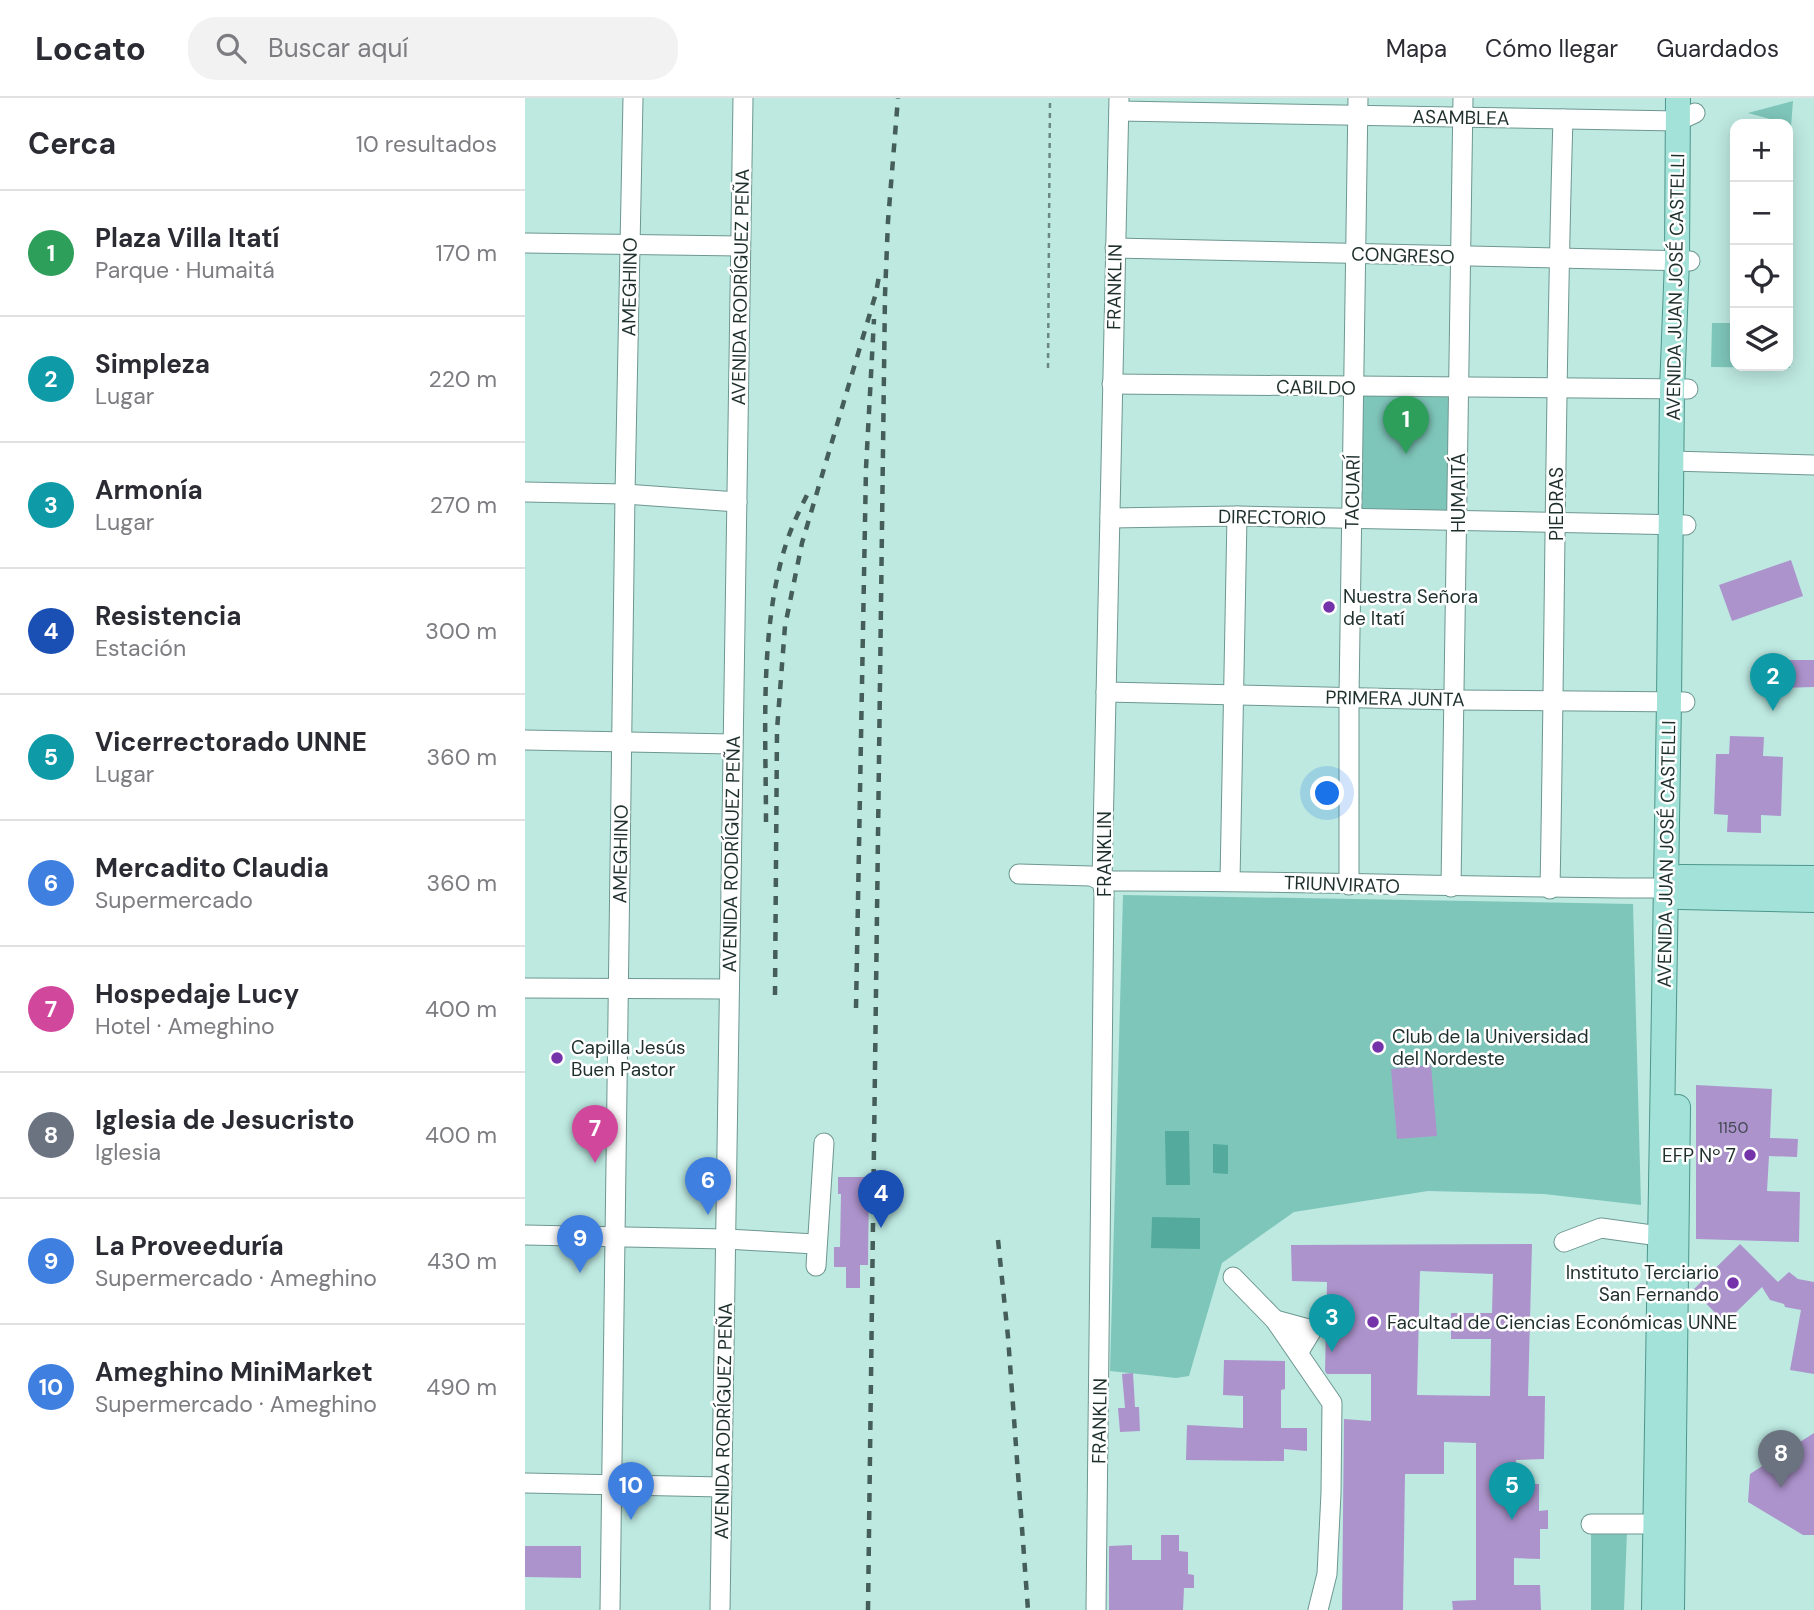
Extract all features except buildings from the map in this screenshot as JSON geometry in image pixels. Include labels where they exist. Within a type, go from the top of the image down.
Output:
[{"type":"main road","name":"AVENIDA JUAN JOSÉ CASTELLI","points":[[1672,1610],[1678,524],[1686,107]]},
{"type":"main road","points":[[1676,887],[1814,878]]},
{"type":"main road","name":"AVENIDA JUAN JOSÉ CASTELLI","points":[[1654,1610],[1659,1236],[1676,887]]},
{"type":"main road","points":[[1676,887],[1814,900]]},
{"type":"street","name":"AMEGHINO","points":[[610,1610],[633,98]]},
{"type":"street","name":"AVENIDA RODRÍGUEZ PEÑA","points":[[720,1610],[743,98]]},
{"type":"street","name":"ASAMBLEA","points":[[1119,104],[1463,108],[1563,119],[1686,107]]},
{"type":"street","name":"FRANKLIN","points":[[1096,1610],[1104,920],[1102,881],[1119,104]]},
{"type":"street","name":"TACUARÍ","points":[[1349,886],[1349,697],[1358,106]]},
{"type":"street","name":"HUMAITÁ","points":[[1451,887],[1463,108]]},
{"type":"street","name":"PIEDRAS","points":[[1550,889],[1556,389],[1563,119]]},
{"type":"street","points":[[525,243],[740,246]]},
{"type":"street","name":"CONGRESO","points":[[1115,248],[1684,260]]},
{"type":"street","name":"CABILDO","points":[[1112,384],[1680,390]]},
{"type":"street","points":[[1679,462],[1814,465]]},
{"type":"street","points":[[525,492],[625,494],[737,502]]},
{"type":"street","points":[[1230,881],[1237,516]]},
{"type":"street","name":"DIRECTORIO","points":[[1109,517],[1237,516],[1678,524]]},
{"type":"street","name":"PRIMERA JUNTA","points":[[1106,692],[1677,702]]},
{"type":"street","points":[[525,740],[732,744]]},
{"type":"street","name":"TRIUNVIRATO","points":[[1019,874],[1091,876],[1102,881],[1230,881],[1349,886],[1550,889],[1676,887]]},
{"type":"street","points":[[525,988],[729,989]]},
{"type":"street","points":[[815,1266],[824,1143]]},
{"type":"street","points":[[1564,1241],[1601,1228],[1659,1236]]},
{"type":"street","points":[[525,1235],[726,1239],[815,1244]]},
{"type":"street","points":[[1233,1277],[1275,1320],[1332,1403],[1327,1574],[1318,1610]]},
{"type":"street","points":[[525,1483],[722,1487]]},
{"type":"street","points":[[1591,1524],[1655,1524]]},
{"type":"path","points":[[1048,368],[1050,98]]},
{"type":"shaded area","points":[[1793,101],[1792,119],[1770,119],[1748,113]]},
{"type":"shaded area","points":[[1712,323],[1730,323],[1730,367],[1711,367]]},
{"type":"shaded area","points":[[1361,395],[1452,396],[1451,513],[1360,512]]},
{"type":"shaded area","name":"Club de la Universidad del Nordeste","points":[[1123,895],[1633,904],[1641,1205],[1544,1194],[1428,1191],[1294,1212],[1222,1263],[1189,1376],[1176,1378],[1110,1371]]},
{"type":"shaded area","points":[[1165,1131],[1189,1131],[1190,1185],[1166,1185]]},
{"type":"shaded area","points":[[1213,1144],[1228,1145],[1228,1174],[1213,1173]]},
{"type":"shaded area","points":[[1152,1217],[1200,1218],[1200,1249],[1151,1248]]},
{"type":"shaded area","points":[[1627,1532],[1624,1610],[1591,1610],[1591,1533]]},
{"type":"railway","points":[[868,1610],[885,295],[898,98]]},
{"type":"railway","points":[[775,995],[777,730],[785,626],[802,543],[879,276]]},
{"type":"railway","points":[[856,1008],[866,468],[874,319]]},
{"type":"railway","points":[[766,822],[765,718],[771,611],[786,544],[810,489]]},
{"type":"railway","points":[[998,1240],[1008,1337],[1028,1610]]},
{"type":"place","name":"Plaza Villa Itatí","points":[[1406,454]]},
{"type":"place","name":"Nuestra Señora de Itatí","points":[[1329,607]]},
{"type":"place","name":"Simpleza","points":[[1773,711]]},
{"type":"place","name":"Club de la Universidad del Nordeste","points":[[1378,1047]]},
{"type":"place","name":"Capilla Jesús Buen Pastor","points":[[557,1058]]},
{"type":"place","name":"EFP Nº 7","points":[[1750,1155]]},
{"type":"place","name":"Hospedaje Lucy","points":[[595,1163]]},
{"type":"place","name":"Mercadito Claudia","points":[[708,1215]]},
{"type":"place","name":"Resistencia","points":[[881,1228]]},
{"type":"place","name":"La Proveeduría","points":[[580,1273]]},
{"type":"place","name":"Instituto Terciario San Fernando","points":[[1733,1283]]},
{"type":"place","name":"Facultad de Ciencias Económicas UNNE","points":[[1373,1322]]},
{"type":"place","name":"Armonía","points":[[1332,1352]]},
{"type":"place","name":"Iglesia de Jesucristo","points":[[1781,1488]]},
{"type":"place","name":"Ameghino MiniMarket","points":[[631,1520]]},
{"type":"place","name":"Vicerrectorado UNNE","points":[[1512,1520]]}]
